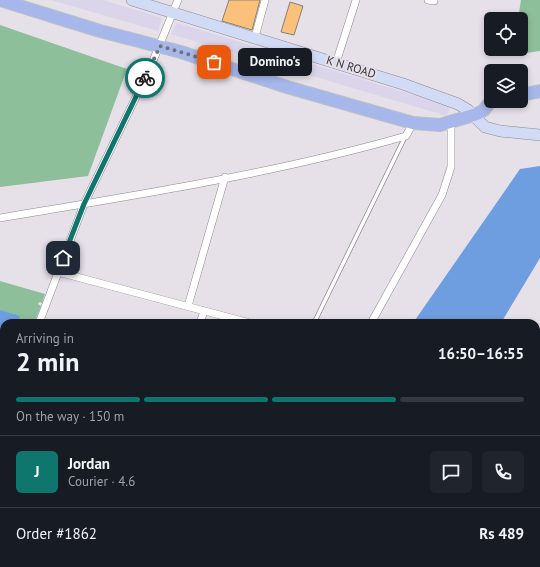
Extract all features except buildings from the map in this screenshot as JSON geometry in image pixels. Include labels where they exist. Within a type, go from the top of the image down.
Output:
[{"type":"main road","points":[[0,0],[100,31],[160,46],[287,87],[413,123],[431,126],[454,120],[471,112],[484,110],[486,108]]},
{"type":"main road","points":[[528,94],[540,91]]},
{"type":"street","name":"K N ROAD","points":[[132,0],[403,84],[458,104],[471,112],[485,127],[500,131],[540,135]]},
{"type":"street","points":[[40,319],[84,204],[160,46],[178,0]]},
{"type":"street","points":[[255,37],[265,0]]},
{"type":"street","points":[[336,63],[356,0]]},
{"type":"street","points":[[373,319],[442,195],[451,167],[454,120]]},
{"type":"street","points":[[0,218],[84,204],[225,177],[249,174],[371,146],[406,136],[413,123]]},
{"type":"street","points":[[188,306],[225,177]]},
{"type":"street","points":[[58,272],[236,319]]},
{"type":"street","points":[[201,319],[204,310]]},
{"type":"lane","points":[[316,319],[406,136]]},
{"type":"shaded area","points":[[51,0],[103,0],[162,18],[158,31]]},
{"type":"shaded area","points":[[177,23],[450,106],[447,116],[171,34]]},
{"type":"green space","points":[[521,0],[540,0],[540,51],[528,53],[528,12],[519,12]]},
{"type":"green space","points":[[0,25],[127,69],[88,176],[0,187]]},
{"type":"green space","points":[[0,281],[45,294],[42,303],[39,302],[38,304],[41,306],[36,319],[0,319]]},
{"type":"water","points":[[540,166],[540,258],[503,319],[416,319],[520,169]]},
{"type":"water","points":[[0,310],[20,316],[19,319],[0,319]]},
{"type":"way so far","points":[[145,78],[160,46],[214,62]]},
{"type":"place","name":"Domino's","points":[[214,62]]},
{"type":"route","points":[[63,258],[84,204],[145,78]]}]
